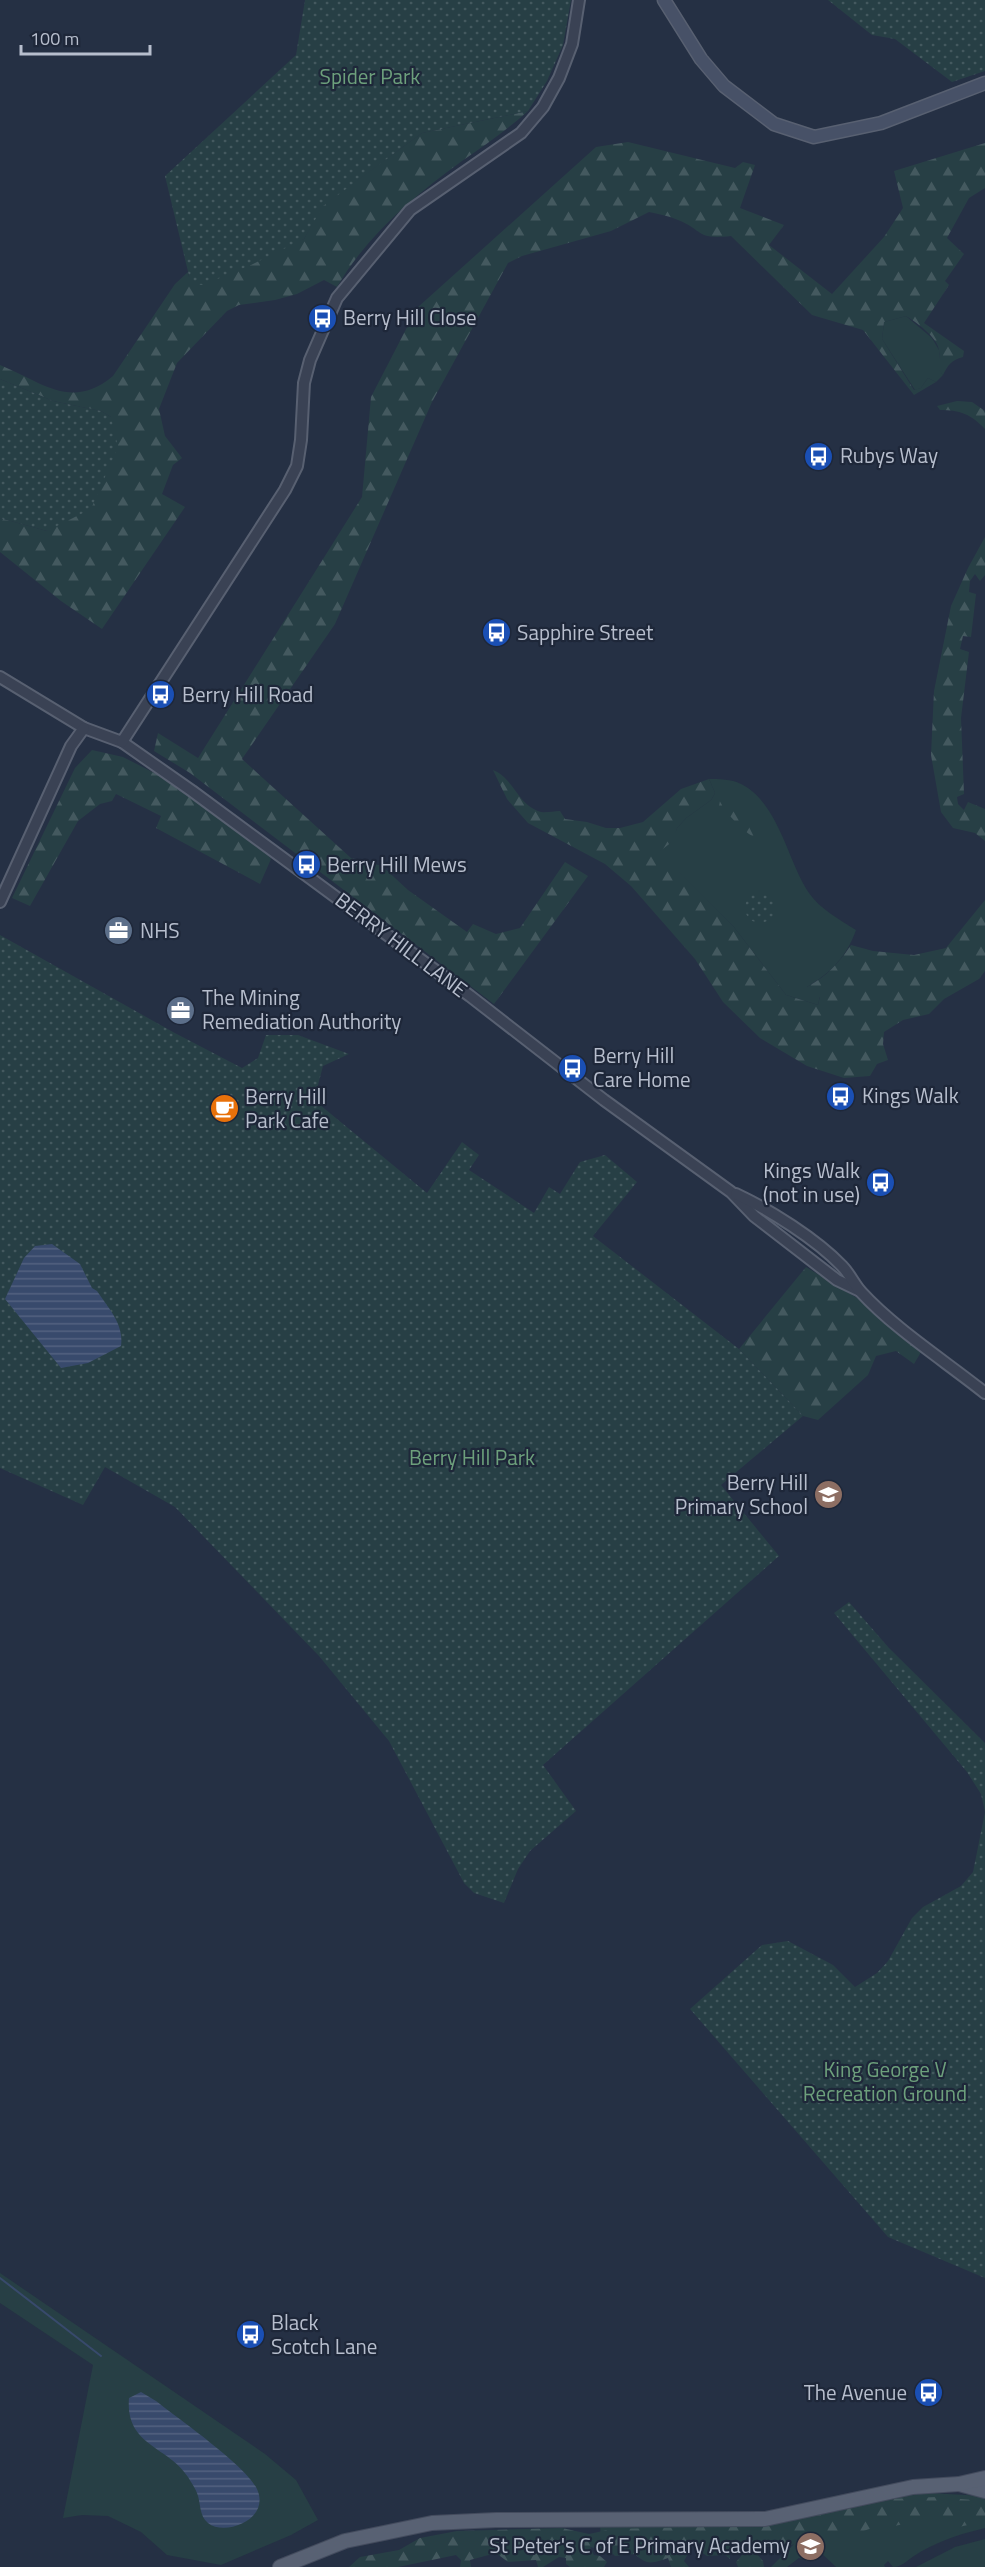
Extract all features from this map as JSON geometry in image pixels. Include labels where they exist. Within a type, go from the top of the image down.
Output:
[{"type":"main road","points":[[664,0],[701,59],[724,86],[774,124],[814,136],[881,123],[985,83]]},
{"type":"main road","points":[[280,2567],[345,2541],[432,2523],[496,2520],[765,2519],[913,2487],[959,2484],[985,2478]]},
{"type":"main road","points":[[959,2484],[985,2491]]},
{"type":"street","points":[[122,742],[285,490],[297,466],[301,440],[304,383],[310,360],[337,298],[410,210],[521,133],[543,107],[559,78],[572,44],[579,0]]},
{"type":"street","name":"BERRY HILL LANE","points":[[0,677],[84,728],[122,742],[285,858],[461,989],[604,1100],[731,1192],[754,1216],[821,1258]]},
{"type":"street","points":[[0,902],[71,746],[84,728]]},
{"type":"street","name":"BERRY HILL LANE","points":[[731,1192],[762,1206],[818,1246],[821,1258]]},
{"type":"street","points":[[821,1258],[985,1393]]},
{"type":"green space","name":"Spider Park","points":[[305,0],[571,0],[563,45],[547,81],[528,111],[422,133],[323,206],[304,239],[203,285],[191,284],[165,176],[296,55]]},
{"type":"green space","points":[[828,0],[985,0],[985,71],[952,82],[895,39],[872,35]]},
{"type":"green space","points":[[528,111],[409,203],[362,250],[337,287],[324,280],[297,294],[239,305],[227,311],[177,363],[159,409],[165,436],[182,458],[173,465],[162,494],[185,507],[102,629],[61,601],[0,552],[0,518],[47,531],[111,417],[101,411],[53,401],[0,379],[0,365],[56,390],[84,391],[98,386],[113,376],[175,284],[188,272],[189,277],[304,239],[322,206],[422,133]]},
{"type":"green space","points":[[628,142],[735,168],[743,162],[755,165],[740,208],[784,225],[769,245],[832,294],[884,237],[903,208],[894,171],[985,143],[985,188],[969,198],[947,238],[964,254],[945,281],[949,285],[924,323],[964,351],[963,357],[950,363],[943,375],[939,370],[937,345],[926,330],[906,316],[884,322],[882,339],[914,390],[921,388],[928,378],[936,382],[914,395],[863,330],[812,315],[731,236],[711,237],[678,220],[649,212],[611,231],[522,256],[508,263],[432,402],[335,624],[242,759],[351,858],[382,866],[408,890],[467,932],[473,924],[496,934],[520,928],[565,862],[588,876],[494,1004],[190,773],[154,751],[158,733],[198,758],[362,497],[371,397],[417,308],[596,147]]},
{"type":"green space","points":[[906,316],[932,338],[939,350],[939,369],[943,375],[936,382],[928,378],[921,388],[915,390],[882,339],[884,322]]},
{"type":"green space","points":[[0,379],[53,401],[101,411],[111,417],[118,447],[91,509],[47,531],[0,518]]},
{"type":"green space","points":[[957,401],[972,402],[985,411],[985,429],[965,414],[940,410],[937,406]]},
{"type":"green space","points":[[985,537],[985,575],[980,581],[975,574],[970,581],[969,592],[976,594],[971,637],[963,636],[960,649],[969,652],[961,718],[964,794],[957,797],[958,804],[964,810],[968,802],[985,809],[985,841],[975,833],[953,828],[941,812],[931,755],[934,691],[951,606]]},
{"type":"green space","points":[[92,750],[123,757],[170,781],[264,851],[271,859],[260,884],[156,828],[161,816],[116,794],[112,801],[100,804],[78,821],[30,906],[12,898],[75,768]]},
{"type":"green space","points":[[493,770],[506,779],[526,804],[533,809],[541,812],[560,811],[565,819],[606,828],[620,828],[643,822],[681,789],[709,779],[715,793],[711,800],[686,818],[677,828],[673,841],[659,852],[733,926],[786,995],[818,1005],[820,997],[811,995],[807,987],[832,969],[851,945],[873,951],[914,955],[946,948],[985,900],[985,971],[979,979],[944,999],[929,1014],[903,1020],[884,1032],[883,1044],[888,1060],[877,1064],[870,1076],[844,1078],[807,1066],[760,1038],[723,1002],[695,959],[631,886],[605,864],[528,823],[507,799]]},
{"type":"green space","points":[[709,779],[721,779],[741,784],[765,804],[809,893],[824,909],[856,930],[848,948],[837,963],[824,976],[807,987],[820,996],[818,1005],[786,995],[733,926],[658,852],[671,842],[677,828],[686,818],[711,800],[715,793]]},
{"type":"green space","points":[[725,795],[735,799],[754,837],[744,831],[719,806],[721,796]]},
{"type":"green space","points":[[760,893],[771,897],[775,908],[771,919],[760,923],[749,919],[745,908],[749,897]]},
{"type":"green space","name":"Berry Hill Park","points":[[0,935],[242,1068],[258,1058],[266,1035],[298,1035],[349,1054],[323,1066],[314,1100],[427,1193],[462,1142],[479,1155],[469,1170],[534,1213],[549,1187],[560,1194],[580,1162],[605,1155],[637,1182],[593,1236],[739,1349],[803,1416],[721,1485],[779,1556],[543,1765],[576,1811],[530,1851],[518,1869],[504,1903],[474,1893],[464,1883],[389,1741],[319,1656],[175,1507],[105,1467],[83,1505],[0,1468]]},
{"type":"green space","points":[[806,1267],[862,1301],[921,1352],[914,1364],[896,1351],[876,1356],[868,1375],[818,1420],[803,1416],[739,1349]]},
{"type":"green space","points":[[849,1602],[889,1648],[985,1743],[985,1812],[981,1794],[967,1772],[834,1613]]},
{"type":"green space","name":"King George V Recreation Ground","points":[[985,1812],[985,2278],[888,2237],[690,2009],[762,1945],[788,1941],[833,1965],[855,1987],[877,1973],[888,1961],[912,1918],[923,1907],[961,1886],[973,1872]]},
{"type":"green space","points":[[0,2273],[265,2454],[296,2480],[318,2520],[291,2535],[221,2565],[167,2555],[141,2532],[108,2516],[82,2515],[63,2518],[93,2365],[0,2303]]},
{"type":"green space","points":[[929,2493],[985,2496],[985,2528],[939,2543],[896,2567],[888,2561],[885,2567],[836,2567],[819,2551],[808,2561],[799,2558],[787,2567],[771,2567],[798,2540],[601,2538],[600,2526],[734,2525]]},
{"type":"green space","points":[[937,2497],[985,2501],[985,2521],[959,2527],[949,2517],[890,2527],[875,2527],[849,2536],[832,2536],[782,2547],[741,2545],[729,2550],[730,2559],[725,2555],[707,2556],[701,2552],[702,2546],[693,2545],[684,2561],[689,2567],[671,2567],[668,2558],[647,2562],[635,2554],[615,2556],[610,2551],[590,2547],[594,2555],[600,2556],[607,2562],[604,2567],[570,2567],[566,2564],[566,2558],[559,2557],[543,2567],[538,2567],[536,2560],[508,2562],[496,2553],[470,2560],[471,2567],[460,2567],[461,2560],[456,2555],[398,2567],[349,2567],[360,2557],[399,2550],[420,2538],[457,2531],[562,2528],[589,2534],[612,2529],[750,2526],[807,2518],[890,2499]]},
{"type":"green space","points":[[985,2539],[985,2567],[916,2567],[955,2547]]},
{"type":"green space","points":[[757,2554],[763,2561],[764,2567],[738,2567],[736,2562],[742,2555]]},
{"type":"water","points":[[52,1244],[80,1264],[92,1288],[97,1291],[115,1317],[121,1338],[121,1346],[88,1363],[61,1368],[5,1299],[24,1258],[35,1246]]},
{"type":"water","points":[[141,2392],[210,2442],[249,2477],[260,2498],[253,2516],[245,2522],[225,2528],[216,2527],[205,2520],[197,2493],[188,2477],[170,2458],[141,2436],[134,2426],[130,2414],[129,2398]]},
{"type":"waterway","points":[[0,2278],[101,2356]]},
{"type":"place","name":"Berry Hill Close","points":[[322,318]]},
{"type":"place","name":"Rubys Way","points":[[819,456]]},
{"type":"place","name":"Sapphire Street","points":[[496,633]]},
{"type":"place","name":"Berry Hill Road","points":[[161,695]]},
{"type":"place","name":"Berry Hill Mews","points":[[306,865]]},
{"type":"place","name":"NHS","points":[[119,931]]},
{"type":"place","name":"The Mining Remediation Authority","points":[[181,1010]]},
{"type":"place","name":"Berry Hill Care Home","points":[[572,1068]]},
{"type":"place","name":"Kings Walk","points":[[841,1096]]},
{"type":"place","name":"Berry Hill Park Cafe","points":[[224,1109]]},
{"type":"place","name":"Kings Walk (not in use)","points":[[881,1183]]},
{"type":"place","name":"Berry Hill Primary School","points":[[829,1495]]},
{"type":"place","name":"Black Scotch Lane","points":[[250,2335]]},
{"type":"place","name":"The Avenue","points":[[928,2393]]},
{"type":"place","name":"St Peter's C of E Primary Academy","points":[[811,2546]]}]
